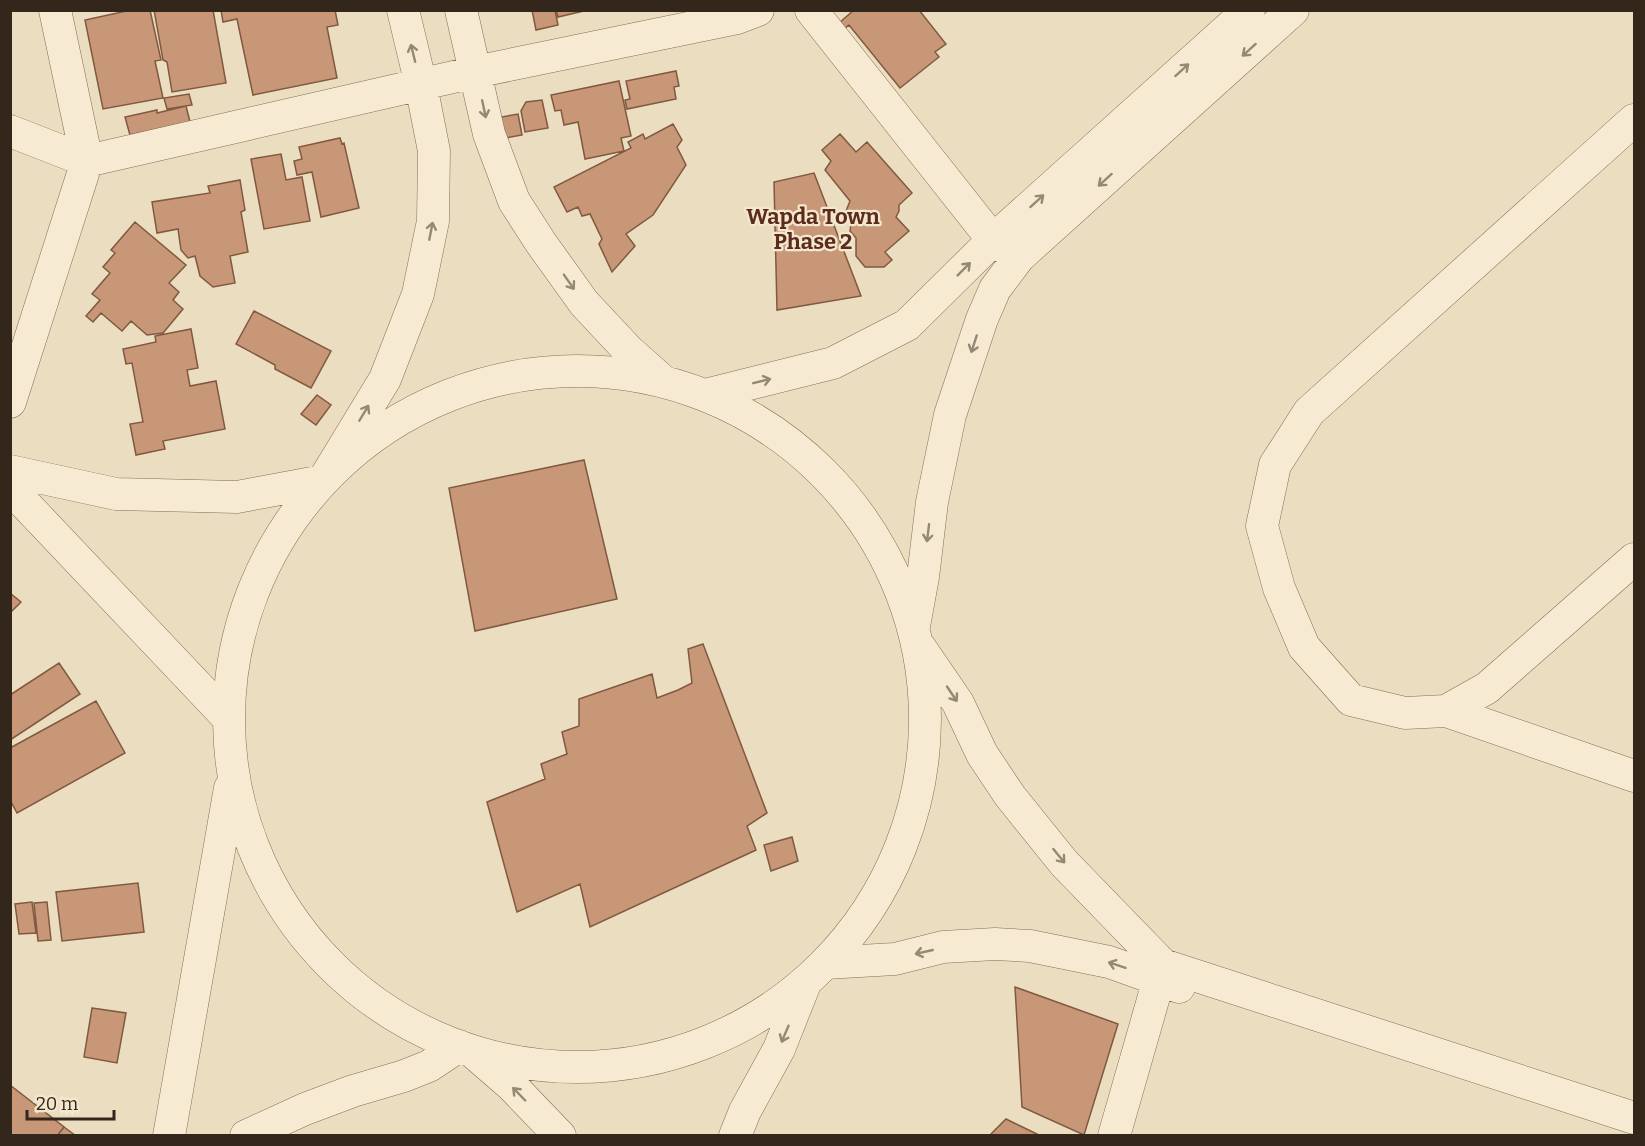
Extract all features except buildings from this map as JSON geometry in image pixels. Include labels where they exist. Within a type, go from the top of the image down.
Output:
[{"type":"street","points":[[10,402],[87,161],[55,10]]},
{"type":"street","points":[[403,10],[434,151],[433,221],[418,294],[385,379],[323,481],[282,532],[253,590],[234,653],[228,718],[232,775],[243,820],[259,863],[282,904],[309,941],[340,975],[377,1003],[416,1027],[465,1048],[515,1061],[559,1065],[604,1065],[648,1058],[691,1047],[732,1029],[771,1007],[815,971],[877,895],[912,816],[926,731],[916,637],[932,502],[950,415],[982,319],[995,289],[1019,257],[1293,10]]},
{"type":"street","points":[[462,10],[489,134],[514,201],[584,303],[628,350],[664,382]]},
{"type":"street","points":[[10,131],[87,161],[475,72],[737,18],[758,10]]},
{"type":"street","points":[[811,10],[993,240],[1019,257]]},
{"type":"street","points":[[705,395],[833,363],[907,325],[993,240],[1249,10]]},
{"type":"street","points":[[1635,120],[1309,412],[1275,465],[1262,526],[1279,588],[1304,647],[1351,699],[1405,713],[1446,711],[1635,776]]},
{"type":"street","points":[[10,471],[116,494],[237,497],[323,481],[369,440],[395,423],[422,407],[480,385],[541,373],[603,372],[664,382],[705,395],[763,424],[815,463],[858,512],[891,567],[916,637],[958,703],[982,754],[1010,796],[1064,863],[1161,973],[1630,1136]]},
{"type":"street","points":[[10,488],[228,718]]},
{"type":"street","points":[[1446,711],[1487,688],[1635,559]]},
{"type":"street","points":[[169,1136],[232,775]]},
{"type":"street","points":[[815,971],[895,959],[943,947],[995,944],[1030,946],[1109,962],[1146,974],[1161,973],[1635,1118]]},
{"type":"street","points":[[735,1136],[745,1111],[779,1049],[815,971]]},
{"type":"street","points":[[1114,1136],[1161,973]]},
{"type":"street","points":[[246,1136],[305,1109],[429,1066],[465,1048]]},
{"type":"street","points":[[465,1048],[512,1086],[560,1136]]},
{"type":"district","name":"Wapda Town Phase 2","points":[[813,228]]}]
